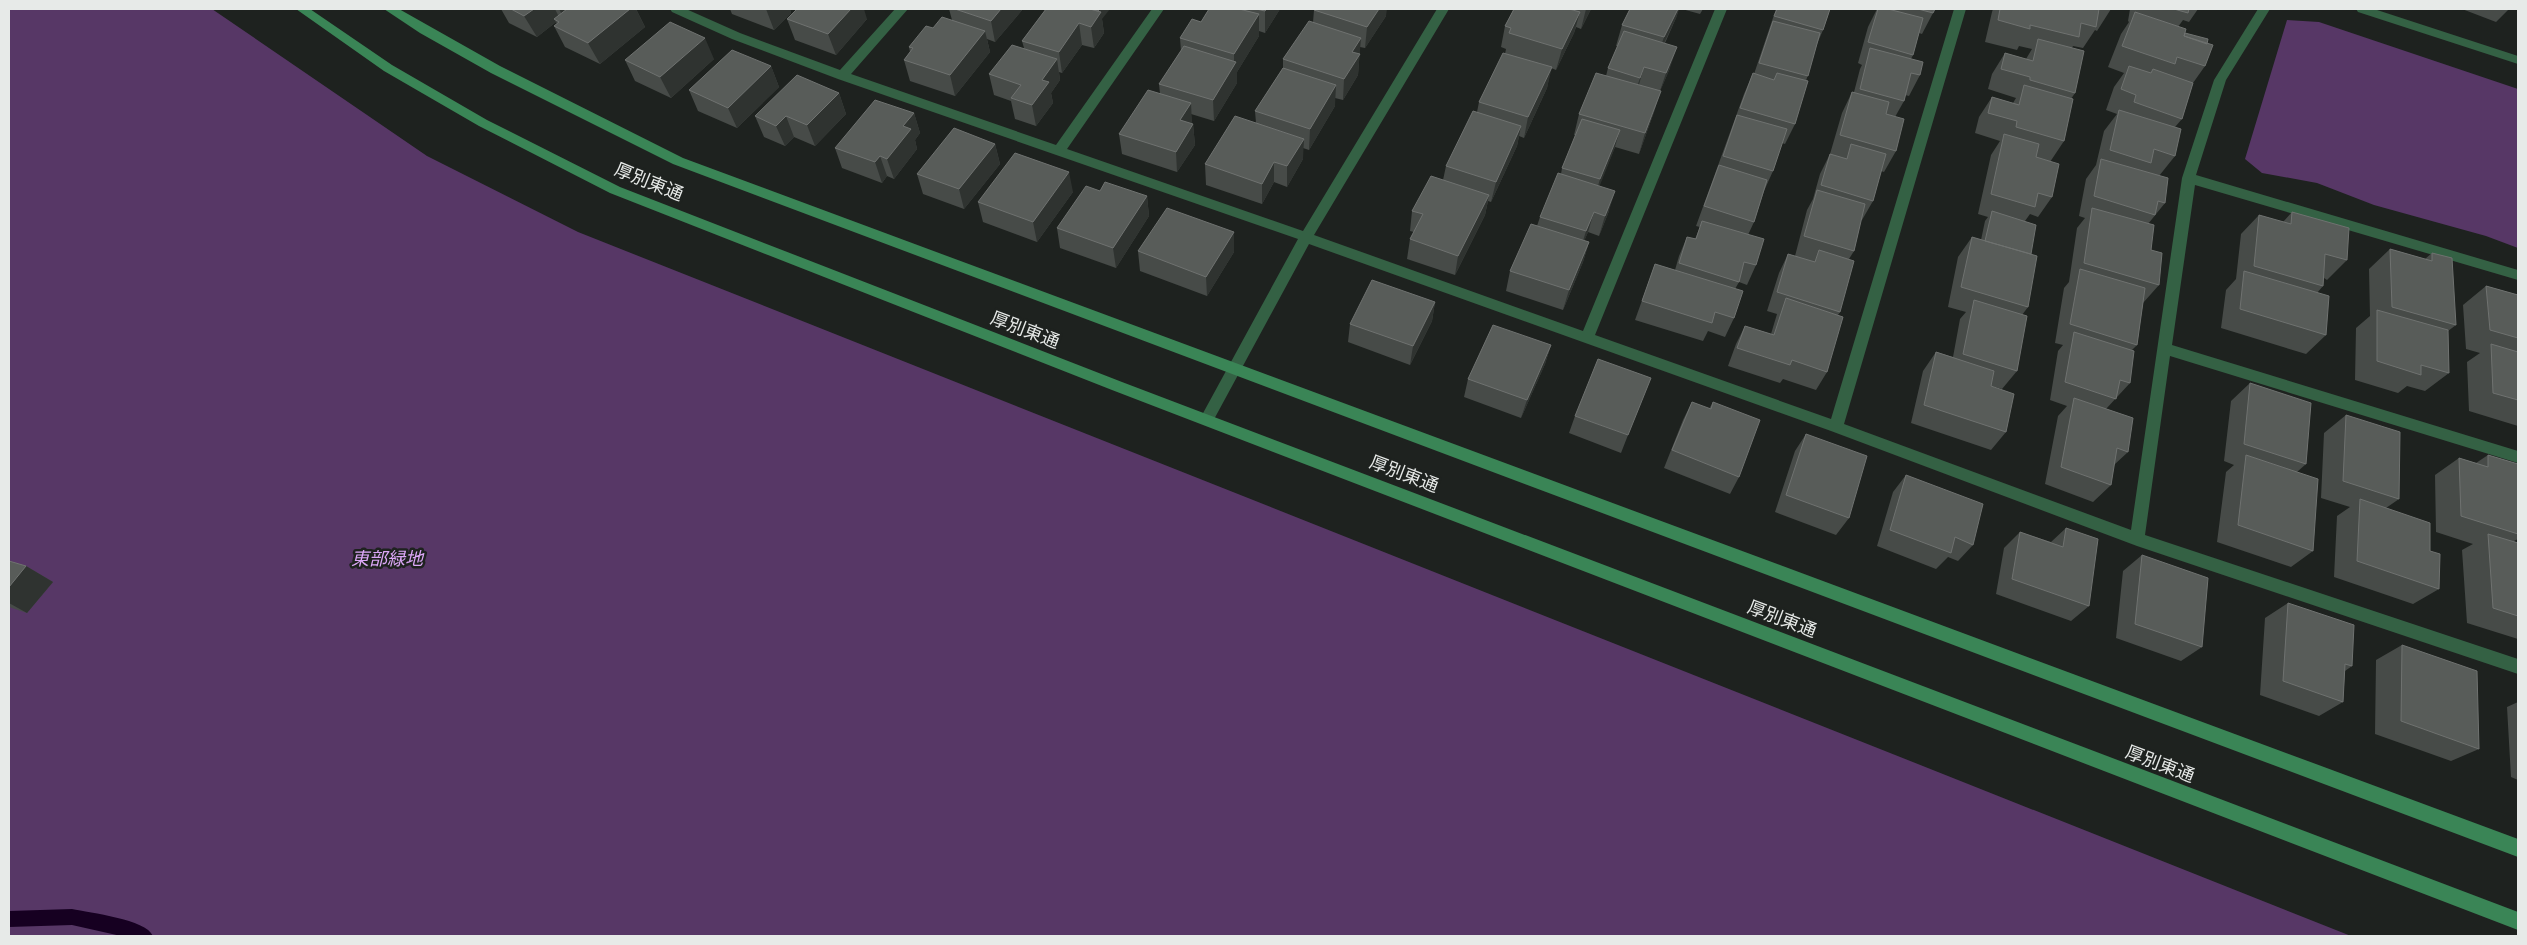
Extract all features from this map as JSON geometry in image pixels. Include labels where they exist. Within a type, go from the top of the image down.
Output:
[{"type":"street","name":"厚別東通","points":[[302,9],[388,68],[483,123],[614,190],[2518,921]]},
{"type":"street","name":"厚別東通","points":[[390,9],[444,42],[487,65],[678,161],[2518,848]]},
{"type":"street","points":[[676,9],[736,36],[842,76],[1306,236],[1836,427],[2137,539],[2518,667]]},
{"type":"street","points":[[842,76],[902,9]]},
{"type":"street","points":[[1059,150],[1158,9]]},
{"type":"street","points":[[1207,419],[1306,236],[1444,9]]},
{"type":"street","points":[[1587,338],[1721,9]]},
{"type":"street","points":[[1836,427],[1960,9]]},
{"type":"street","points":[[2137,539],[2166,349],[2189,178],[2220,80],[2264,9]]},
{"type":"street","points":[[2362,9],[2518,60]]},
{"type":"street","points":[[2189,178],[2518,275]]},
{"type":"street","points":[[2166,349],[2518,457]]},
{"type":"green space","name":"東部緑地","points":[[9,9],[212,9],[427,156],[578,232],[2351,936],[9,936]]},
{"type":"green space","points":[[2287,20],[2319,22],[2518,89],[2518,248],[2486,236],[2374,205],[2317,183],[2262,173],[2245,159]]},
{"type":"building","points":[[511,9],[534,9],[524,16]]},
{"type":"building","points":[[567,9],[630,9],[588,43],[554,26],[559,22],[554,19]]},
{"type":"building","points":[[797,9],[851,9],[828,34],[787,19]]},
{"type":"building","points":[[955,9],[1001,9],[991,21]]},
{"type":"building","points":[[1046,9],[1090,9],[1101,12],[1091,27],[1079,23],[1059,52],[1022,41]]},
{"type":"building","points":[[1209,9],[1239,9],[1259,14],[1234,54],[1180,38],[1192,19],[1201,22]]},
{"type":"building","points":[[1314,9],[1379,9],[1367,27]]},
{"type":"building","points":[[1514,9],[1569,9],[1580,12],[1562,49],[1509,33],[1511,28],[1505,26]]},
{"type":"building","points":[[1630,9],[1678,9],[1664,37],[1622,25]]},
{"type":"building","points":[[1777,9],[1830,9],[1823,30],[1774,16]]},
{"type":"building","points":[[1878,9],[1888,9],[1923,18],[1913,55],[1868,42]]},
{"type":"building","points":[[1918,9],[1935,9],[1933,13]]},
{"type":"building","points":[[2000,9],[2099,9],[2096,27],[2081,23],[2079,37],[2030,25],[2030,29],[1998,20]]},
{"type":"building","points":[[2174,9],[2189,9],[2188,13]]},
{"type":"building","points":[[2135,12],[2186,29],[2184,36],[2213,45],[2205,66],[2177,57],[2175,64],[2122,46]]},
{"type":"building","points":[[942,17],[985,31],[950,75],[904,60],[913,48],[909,47],[926,26],[933,28]]},
{"type":"building","points":[[1309,21],[1361,38],[1352,52],[1360,54],[1344,79],[1283,59]]},
{"type":"building","points":[[1773,21],[1820,33],[1808,76],[1759,63]]},
{"type":"building","points":[[670,22],[705,38],[660,77],[625,60]]},
{"type":"building","points":[[1624,31],[1677,47],[1666,73],[1644,67],[1640,78],[1608,68]]},
{"type":"building","points":[[2185,33],[2208,39],[2207,44],[2184,36]]},
{"type":"building","points":[[2038,39],[2084,51],[2075,93],[2030,80],[2030,77],[2001,69],[2005,53],[2033,61]]},
{"type":"building","points":[[1012,45],[1057,59],[1042,80],[1049,82],[1032,105],[1011,98],[1021,85],[989,74]]},
{"type":"building","points":[[1184,46],[1236,62],[1213,100],[1159,84]]},
{"type":"building","points":[[1870,48],[1923,62],[1920,75],[1911,73],[1904,101],[1860,89]]},
{"type":"building","points":[[732,50],[771,66],[728,108],[689,90]]},
{"type":"building","points":[[1503,53],[1552,67],[1528,117],[1479,102]]},
{"type":"building","points":[[2129,66],[2151,73],[2153,69],[2193,83],[2182,119],[2134,102],[2136,95],[2121,89]]},
{"type":"building","points":[[1283,68],[1336,85],[1310,129],[1255,111]]},
{"type":"building","points":[[1596,73],[1661,91],[1645,133],[1579,114]]},
{"type":"building","points":[[1753,73],[1774,80],[1777,73],[1808,81],[1795,124],[1740,108]]},
{"type":"building","points":[[797,75],[839,93],[807,125],[786,116],[776,126],[755,116]]},
{"type":"building","points":[[2024,85],[2073,99],[2064,141],[2016,127],[2017,121],[1988,113],[1992,97],[2019,105]]},
{"type":"building","points":[[1148,90],[1191,103],[1180,120],[1193,124],[1176,152],[1119,134]]},
{"type":"building","points":[[1852,92],[1889,102],[1886,114],[1904,119],[1896,151],[1840,135]]},
{"type":"building","points":[[875,100],[914,113],[903,126],[911,129],[887,159],[880,156],[875,162],[835,148]]},
{"type":"building","points":[[2119,110],[2181,129],[2175,156],[2154,149],[2151,163],[2110,150]]},
{"type":"building","points":[[1473,111],[1521,126],[1496,182],[1446,166]]},
{"type":"building","points":[[1737,115],[1787,129],[1773,171],[1723,156]]},
{"type":"building","points":[[1235,116],[1304,139],[1287,166],[1274,162],[1262,184],[1205,164]]},
{"type":"building","points":[[1582,119],[1620,130],[1600,179],[1562,168]]},
{"type":"building","points":[[954,128],[995,144],[959,189],[917,174]]},
{"type":"building","points":[[2004,134],[2039,144],[2036,157],[2059,164],[2052,197],[2038,193],[2035,207],[1991,194]]},
{"type":"building","points":[[1851,144],[1886,154],[1873,201],[1821,185],[1830,154],[1847,159]]},
{"type":"building","points":[[1015,153],[1069,172],[1033,222],[978,202]]},
{"type":"building","points":[[2101,159],[2168,178],[2165,203],[2158,201],[2155,215],[2094,196]]},
{"type":"building","points":[[1719,165],[1767,180],[1754,222],[1704,206]]},
{"type":"building","points":[[1558,173],[1615,191],[1605,216],[1594,212],[1586,231],[1540,217]]},
{"type":"building","points":[[1431,176],[1489,195],[1458,256],[1410,239],[1423,214],[1412,211]]},
{"type":"building","points":[[1105,182],[1147,196],[1113,248],[1057,228],[1086,186],[1100,191]]},
{"type":"building","points":[[1817,190],[1865,204],[1854,251],[1804,236]]},
{"type":"building","points":[[1167,208],[1234,232],[1206,277],[1138,251]]},
{"type":"building","points":[[2092,208],[2154,225],[2151,250],[2162,253],[2159,285],[2084,263]]},
{"type":"building","points":[[1992,211],[2036,225],[2031,254],[1985,241]]},
{"type":"building","points":[[2292,212],[2349,228],[2347,260],[2325,254],[2323,286],[2254,266],[2259,215],[2291,224]]},
{"type":"building","points":[[1702,221],[1764,239],[1756,265],[1744,262],[1739,282],[1679,263],[1687,237],[1696,239]]},
{"type":"building","points":[[1531,224],[1589,242],[1569,290],[1510,271]]},
{"type":"building","points":[[1972,237],[2037,256],[2028,307],[1961,287]]},
{"type":"building","points":[[2390,249],[2432,261],[2432,253],[2452,258],[2456,325],[2392,307]]},
{"type":"building","points":[[1819,250],[1854,261],[1840,312],[1777,292],[1788,254],[1815,262]]},
{"type":"building","points":[[1655,264],[1743,291],[1734,318],[1715,312],[1712,323],[1642,301]]},
{"type":"building","points":[[2080,269],[2145,288],[2137,345],[2070,324]]},
{"type":"building","points":[[2244,271],[2329,296],[2326,335],[2240,309]]},
{"type":"building","points":[[1372,280],[1435,302],[1413,346],[1350,324]]},
{"type":"building","points":[[2486,286],[2518,295],[2518,338],[2490,330]]},
{"type":"building","points":[[1786,298],[1843,317],[1827,372],[1792,360],[1790,365],[1737,348],[1745,326],[1774,335]]},
{"type":"building","points":[[1974,300],[2027,316],[2017,371],[1963,354]]},
{"type":"building","points":[[2377,310],[2448,330],[2449,373],[2421,365],[2421,375],[2377,361]]},
{"type":"building","points":[[1493,325],[1551,345],[1527,400],[1468,379]]},
{"type":"building","points":[[2074,332],[2134,351],[2130,383],[2120,380],[2116,399],[2065,382]]},
{"type":"building","points":[[2491,344],[2518,352],[2518,400],[2493,393]]},
{"type":"building","points":[[1936,352],[1994,371],[1991,386],[2014,394],[2006,432],[1924,405]]},
{"type":"building","points":[[1598,359],[1651,378],[1628,435],[1575,416]]},
{"type":"building","points":[[2250,383],[2311,403],[2306,464],[2244,444]]},
{"type":"building","points":[[2074,398],[2133,418],[2128,452],[2117,448],[2111,485],[2061,467]]},
{"type":"building","points":[[1692,402],[1711,409],[1713,402],[1760,420],[1739,477],[1672,450]]},
{"type":"building","points":[[2346,415],[2400,432],[2399,499],[2343,481]]},
{"type":"building","points":[[1806,434],[1867,456],[1849,518],[1786,495]]},
{"type":"building","points":[[2246,455],[2318,479],[2313,551],[2238,525]]},
{"type":"building","points":[[2488,455],[2518,464],[2518,534],[2461,516],[2459,458],[2488,467]]},
{"type":"building","points":[[1906,475],[1983,504],[1973,545],[1955,537],[1951,553],[1890,530]]},
{"type":"building","points":[[2360,499],[2430,523],[2430,551],[2440,554],[2439,589],[2357,561]]},
{"type":"building","points":[[2066,528],[2098,539],[2089,606],[2012,579],[2020,532],[2063,547]]},
{"type":"building","points":[[2488,534],[2518,543],[2518,616],[2493,608]]},
{"type":"building","points":[[2142,555],[2208,578],[2202,647],[2135,624]]},
{"type":"building","points":[[9,561],[26,566],[9,587]]},
{"type":"building","points":[[2288,603],[2354,625],[2352,666],[2345,664],[2343,702],[2283,681]]},
{"type":"building","points":[[2402,645],[2477,671],[2479,749],[2401,721]]},
{"type":"waterway","points":[[9,919],[72,917],[139,932],[145,936]]}]
